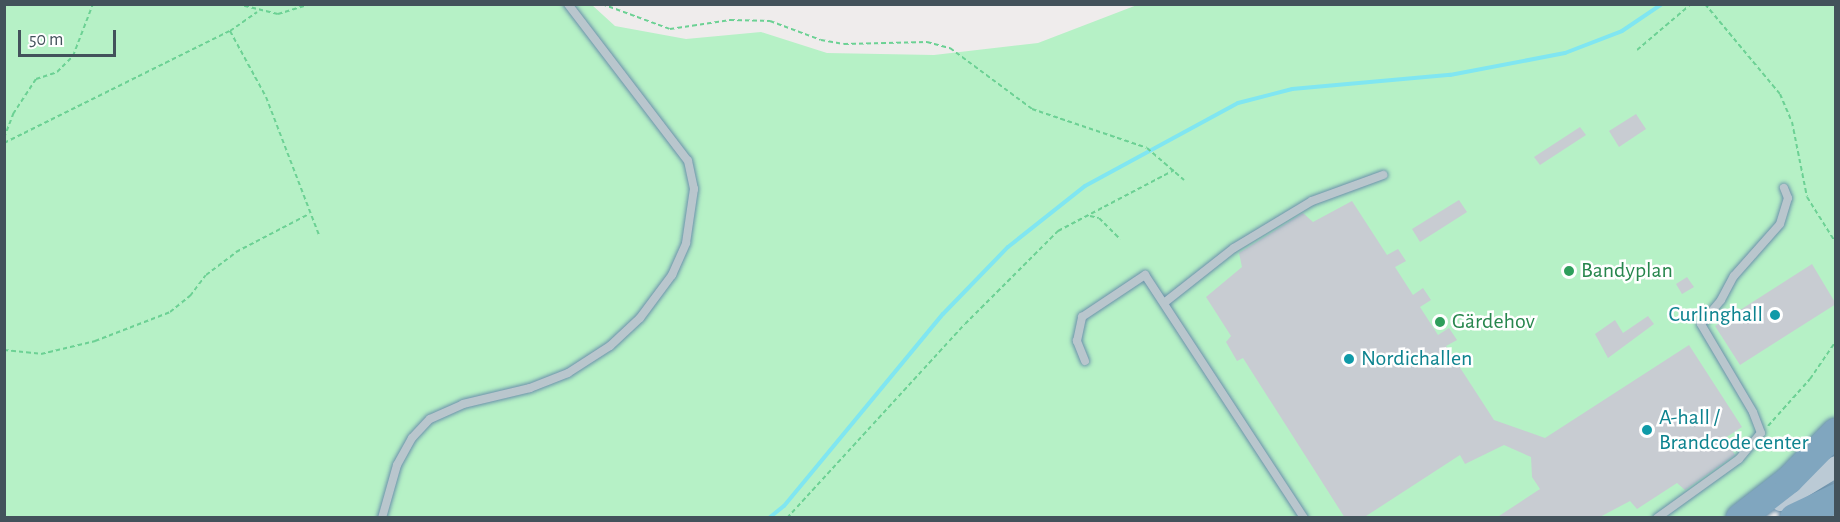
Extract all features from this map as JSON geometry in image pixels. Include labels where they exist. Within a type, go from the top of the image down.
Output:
[{"type":"highway","points":[[1740,518],[1789,480],[1836,432]]},
{"type":"highway","points":[[1793,518],[1836,498]]},
{"type":"main road","points":[[1753,518],[1836,466]]},
{"type":"main road","points":[[1793,518],[1836,488]]},
{"type":"lane","points":[[382,518],[397,465],[412,438],[430,419],[463,404],[530,388],[568,373],[610,346],[640,318],[672,275],[686,243],[694,189],[688,161],[568,4]]},
{"type":"lane","points":[[1164,303],[1234,248],[1312,201],[1383,175]]},
{"type":"lane","points":[[1657,518],[1739,459],[1761,434],[1753,412],[1701,324],[1721,300],[1734,276],[1780,224],[1788,198],[1784,188]]},
{"type":"lane","points":[[1085,361],[1077,329],[1082,317],[1097,304],[1145,275],[1304,518]]},
{"type":"path","points":[[4,138],[13,114],[36,78],[57,72],[73,56],[93,4]]},
{"type":"path","points":[[237,4],[257,12],[278,14],[311,4]]},
{"type":"path","points":[[602,4],[670,29],[730,20],[770,21],[821,40],[844,44],[927,42],[950,48],[1032,109],[1147,148],[1184,180]]},
{"type":"path","points":[[1637,51],[1691,4]]},
{"type":"path","points":[[1705,4],[1780,94],[1792,122],[1808,198],[1836,243]]},
{"type":"path","points":[[4,143],[230,31],[257,12]]},
{"type":"path","points":[[230,31],[266,97],[309,214],[319,235]]},
{"type":"path","points":[[787,518],[1006,280],[1058,231],[1082,216],[1106,208],[1174,170]]},
{"type":"path","points":[[4,350],[41,354],[112,336],[170,312],[190,296],[206,275],[236,252],[309,214]]},
{"type":"path","points":[[1082,216],[1099,218],[1120,239]]},
{"type":"path","points":[[1761,434],[1810,379],[1836,341]]},
{"type":"green space","points":[[4,5],[592,5],[615,26],[686,39],[761,32],[827,53],[934,55],[1038,43],[1137,5],[1835,5],[1835,423],[1784,476],[1724,517],[5,517]]},
{"type":"building","points":[[1636,114],[1646,129],[1619,147],[1609,131]]},
{"type":"building","points":[[1580,127],[1586,135],[1540,165],[1534,157]]},
{"type":"building","points":[[1459,200],[1467,212],[1420,242],[1412,229]]},
{"type":"building","name":"Nordichallen","points":[[1352,201],[1387,255],[1398,249],[1406,261],[1395,267],[1413,295],[1423,288],[1431,300],[1420,307],[1438,335],[1449,328],[1457,340],[1446,346],[1494,420],[1545,438],[1689,345],[1742,427],[1725,438],[1735,455],[1685,490],[1677,483],[1637,509],[1630,501],[1598,518],[1496,518],[1540,489],[1532,477],[1531,457],[1504,445],[1465,464],[1460,455],[1363,518],[1345,518],[1243,358],[1237,361],[1226,342],[1231,336],[1206,297],[1242,267],[1239,253],[1303,213],[1313,222]]},
{"type":"building","name":"Curlinghall","points":[[1812,264],[1836,304],[1740,365],[1715,326]]},
{"type":"building","points":[[1687,277],[1694,287],[1682,294],[1676,284]]},
{"type":"building","points":[[1648,316],[1654,324],[1608,358],[1595,334],[1615,320],[1623,333]]},
{"type":"waterway","points":[[769,518],[784,506],[943,314],[1008,247],[1085,186],[1238,103],[1292,89],[1450,75],[1565,53],[1622,31],[1662,4]]},
{"type":"place","name":"Bandyplan","points":[[1569,271]]},
{"type":"place","name":"Curlinghall","points":[[1775,315]]},
{"type":"place","name":"Gärdehov","points":[[1440,322]]},
{"type":"place","name":"Nordichallen","points":[[1349,359]]},
{"type":"place","name":"A-hall / Brandcode center","points":[[1647,430]]}]
